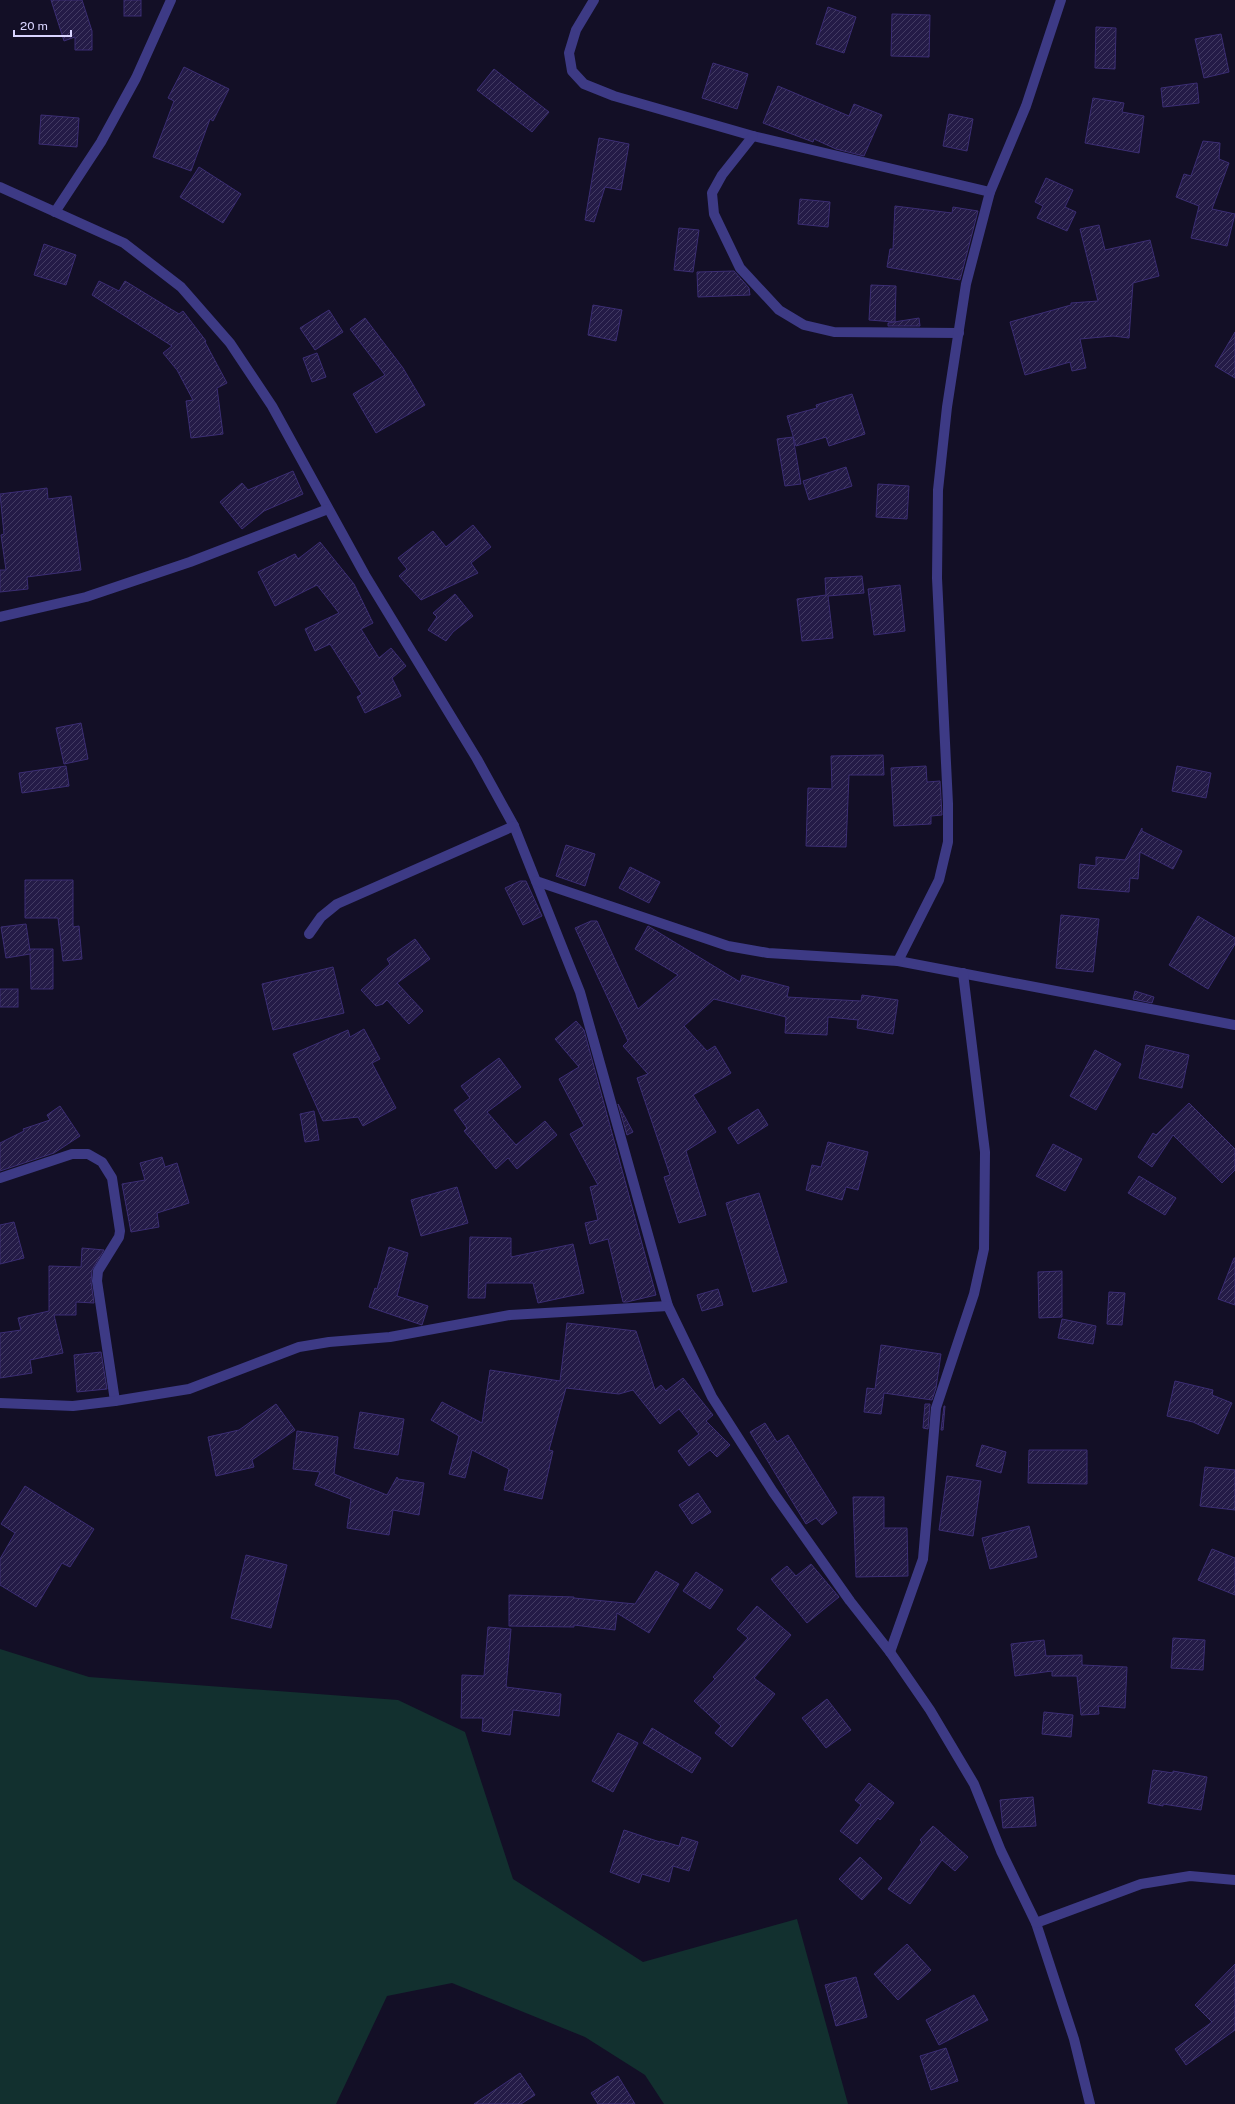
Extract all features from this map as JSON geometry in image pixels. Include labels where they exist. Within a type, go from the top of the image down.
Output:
[{"type":"street","points":[[55,212],[101,142],[136,78],[172,0]]},
{"type":"street","points":[[594,0],[576,30],[569,53],[572,72],[584,84],[614,96],[753,136],[990,192]]},
{"type":"street","points":[[898,961],[939,880],[948,842],[948,804],[937,578],[938,490],[947,407],[966,284],[990,192],[1026,106],[1061,0]]},
{"type":"street","points":[[753,136],[722,175],[712,193],[714,214],[740,268],[779,310],[804,325],[834,332],[959,332]]},
{"type":"street","points":[[0,187],[124,243],[181,287],[230,343],[272,406],[365,575],[477,759],[514,826],[580,992],[668,1306],[716,1404],[773,1492],[850,1601],[890,1652],[930,1710],[974,1784],[1002,1851],[1036,1923],[1074,2039],[1090,2104]]},
{"type":"street","points":[[0,617],[86,597],[190,562],[328,508]]},
{"type":"street","points":[[309,934],[321,917],[337,904],[514,826]]},
{"type":"street","points":[[536,881],[728,946],[768,953],[898,961],[1235,1025]]},
{"type":"street","points":[[890,1652],[923,1559],[936,1408],[974,1294],[984,1248],[985,1152],[963,973]]},
{"type":"street","points":[[0,1178],[72,1154],[88,1154],[102,1162],[112,1178],[120,1231],[98,1271],[97,1281],[115,1401]]},
{"type":"street","points":[[0,1403],[74,1406],[115,1401],[189,1389],[300,1347],[329,1342],[390,1337],[510,1315],[668,1306]]},
{"type":"street","points":[[1036,1923],[1140,1884],[1190,1876],[1235,1880]]},
{"type":"green space","points":[[0,1649],[89,1677],[398,1700],[465,1732],[513,1879],[643,1962],[797,1919],[848,2104],[664,2104],[645,2075],[585,2037],[452,1983],[387,1996],[336,2104],[0,2104]]},
{"type":"building","points":[[51,0],[82,0],[92,31],[92,50],[75,50],[75,37],[64,41]]},
{"type":"building","points":[[124,0],[141,0],[141,16],[124,16]]},
{"type":"building","points":[[828,7],[856,17],[844,53],[816,44]]},
{"type":"building","points":[[892,14],[930,15],[929,57],[891,56]]},
{"type":"building","points":[[1096,27],[1116,28],[1115,69],[1095,68]]},
{"type":"building","points":[[1221,34],[1229,72],[1204,78],[1195,39]]},
{"type":"building","points":[[713,63],[748,74],[737,109],[702,98]]},
{"type":"building","points":[[184,67],[229,89],[213,121],[210,119],[191,171],[153,157],[174,101],[168,98]]},
{"type":"building","points":[[494,69],[549,112],[532,132],[477,90]]},
{"type":"building","points":[[1197,83],[1199,103],[1163,107],[1161,88]]},
{"type":"building","points":[[778,86],[849,116],[854,104],[882,115],[864,156],[836,149],[814,139],[813,142],[763,123]]},
{"type":"building","points":[[1093,98],[1124,103],[1122,112],[1144,116],[1139,153],[1085,143]]},
{"type":"building","points":[[949,114],[973,119],[967,151],[943,146]]},
{"type":"building","points":[[41,115],[79,118],[77,147],[39,144]]},
{"type":"building","points":[[599,138],[629,144],[621,190],[605,187],[594,222],[585,220]]},
{"type":"building","points":[[1203,141],[1220,143],[1219,159],[1229,163],[1212,209],[1235,214],[1227,246],[1191,238],[1199,206],[1176,197],[1184,174],[1191,176]]},
{"type":"building","points":[[199,167],[241,194],[223,223],[180,197]]},
{"type":"building","points":[[1046,178],[1073,190],[1065,207],[1076,212],[1067,231],[1037,218],[1043,206],[1035,202]]},
{"type":"building","points":[[800,199],[830,202],[828,227],[798,224]]},
{"type":"building","points":[[895,206],[952,213],[953,207],[978,211],[960,280],[887,267],[890,249],[893,249]]},
{"type":"building","points":[[1099,225],[1105,250],[1150,240],[1159,276],[1133,283],[1129,338],[1113,336],[1080,339],[1086,368],[1072,371],[1070,362],[1025,375],[1010,322],[1071,305],[1071,303],[1098,301],[1080,229]]},
{"type":"building","points":[[679,228],[699,230],[693,272],[674,270]]},
{"type":"building","points":[[44,244],[76,255],[66,285],[34,275]]},
{"type":"building","points":[[734,271],[749,288],[750,295],[698,297],[697,272]]},
{"type":"building","points":[[99,281],[119,291],[125,281],[179,314],[183,311],[206,341],[205,342],[227,383],[217,388],[223,434],[191,438],[186,401],[193,400],[177,370],[163,353],[172,346],[92,295]]},
{"type":"building","points":[[871,285],[896,286],[895,322],[869,320]]},
{"type":"building","points":[[593,305],[622,310],[616,341],[588,335]]},
{"type":"building","points":[[329,310],[343,332],[315,350],[300,328]]},
{"type":"building","points":[[365,318],[403,368],[425,405],[376,433],[353,394],[385,375],[350,329]]},
{"type":"building","points":[[919,318],[920,326],[888,326],[888,323]]},
{"type":"building","points":[[1235,332],[1235,378],[1215,366]]},
{"type":"building","points":[[317,353],[326,377],[312,382],[303,358]]},
{"type":"building","points":[[852,394],[865,434],[829,446],[826,437],[796,446],[787,416],[817,408],[816,405]]},
{"type":"building","points":[[793,437],[801,484],[785,486],[777,439]]},
{"type":"building","points":[[846,467],[852,486],[809,500],[803,481]]},
{"type":"building","points":[[293,471],[303,494],[264,511],[242,529],[220,502],[242,483],[248,490]]},
{"type":"building","points":[[878,484],[909,486],[907,519],[876,517]]},
{"type":"building","points":[[47,488],[48,499],[71,496],[81,570],[27,577],[28,589],[0,592],[0,570],[6,570],[1,535],[4,534],[0,494]]},
{"type":"building","points":[[473,525],[491,547],[471,563],[478,573],[421,600],[399,576],[407,569],[398,558],[433,531],[446,547]]},
{"type":"building","points":[[320,542],[354,584],[373,623],[361,629],[379,658],[391,648],[406,666],[392,678],[401,696],[365,713],[357,697],[362,694],[330,644],[315,651],[305,629],[339,613],[317,585],[275,606],[258,572],[295,554],[298,559]]},
{"type":"building","points":[[862,576],[864,593],[828,596],[833,638],[802,641],[797,599],[826,595],[825,578]]},
{"type":"building","points":[[900,585],[905,631],[874,635],[868,589]]},
{"type":"building","points":[[455,594],[473,616],[453,632],[446,641],[428,630],[437,617],[433,613]]},
{"type":"building","points":[[81,723],[88,759],[64,764],[56,728]]},
{"type":"building","points":[[883,755],[884,775],[849,775],[846,847],[806,846],[808,788],[832,789],[831,756]]},
{"type":"building","points":[[66,766],[69,786],[22,793],[19,773]]},
{"type":"building","points":[[926,766],[927,782],[940,781],[942,815],[931,816],[931,824],[894,826],[891,768]]},
{"type":"building","points":[[1177,766],[1211,773],[1206,798],[1172,791]]},
{"type":"building","points":[[1142,828],[1142,831],[1182,851],[1173,869],[1140,852],[1138,879],[1130,878],[1129,892],[1078,888],[1080,864],[1096,866],[1096,857],[1125,860]]},
{"type":"building","points":[[566,845],[595,854],[585,886],[556,876]]},
{"type":"building","points":[[630,867],[660,882],[649,903],[619,888]]},
{"type":"building","points":[[25,880],[73,880],[73,927],[79,926],[82,959],[63,961],[58,918],[25,918]]},
{"type":"building","points":[[520,881],[526,881],[542,916],[523,925],[505,888]]},
{"type":"building","points":[[1061,915],[1099,919],[1093,972],[1056,968]]},
{"type":"building","points":[[1198,916],[1235,938],[1235,944],[1208,989],[1169,965]]},
{"type":"building","points":[[591,921],[597,921],[638,1009],[678,975],[635,949],[648,926],[740,982],[742,975],[789,987],[787,997],[861,1001],[862,995],[898,1000],[893,1034],[857,1028],[858,1020],[828,1017],[827,1035],[785,1033],[786,1017],[714,999],[684,1026],[707,1051],[715,1046],[731,1073],[693,1095],[716,1132],[686,1151],[706,1215],[679,1223],[664,1177],[670,1175],[637,1078],[648,1074],[623,1046],[628,1041],[575,928]]},
{"type":"building","points":[[26,924],[30,951],[30,949],[53,949],[53,989],[31,989],[30,954],[6,958],[1,927]]},
{"type":"building","points":[[415,939],[430,959],[397,983],[423,1011],[409,1024],[387,1000],[383,1004],[376,1006],[361,990],[390,964],[387,959]]},
{"type":"building","points":[[333,967],[344,1013],[273,1030],[262,984]]},
{"type":"building","points":[[0,989],[18,989],[18,1007],[0,1007]]},
{"type":"building","points":[[1135,991],[1154,997],[1152,1003],[1133,999]]},
{"type":"building","points":[[576,1021],[584,1030],[656,1295],[627,1302],[623,1302],[608,1239],[590,1244],[585,1223],[598,1220],[590,1187],[598,1185],[570,1134],[584,1126],[559,1079],[579,1067],[555,1039]]},
{"type":"building","points":[[364,1029],[380,1059],[372,1063],[396,1108],[363,1126],[358,1117],[323,1121],[293,1054],[348,1030],[350,1037]]},
{"type":"building","points":[[1146,1045],[1189,1055],[1182,1088],[1139,1078]]},
{"type":"building","points":[[1095,1050],[1121,1064],[1096,1110],[1070,1096]]},
{"type":"building","points":[[499,1058],[521,1087],[487,1112],[516,1145],[545,1121],[557,1135],[517,1169],[508,1158],[496,1169],[464,1131],[467,1128],[454,1110],[470,1098],[461,1086]]},
{"type":"building","points":[[1189,1103],[1235,1149],[1235,1170],[1222,1183],[1173,1135],[1152,1167],[1138,1157],[1153,1133],[1156,1135]]},
{"type":"building","points":[[618,1104],[633,1132],[627,1135]]},
{"type":"building","points":[[60,1106],[80,1136],[54,1153],[0,1171],[0,1143],[24,1131],[23,1129],[50,1120],[47,1115]]},
{"type":"building","points":[[758,1109],[768,1125],[738,1144],[728,1128]]},
{"type":"building","points":[[314,1111],[319,1140],[305,1142],[300,1114]]},
{"type":"building","points":[[828,1142],[868,1152],[858,1190],[846,1187],[842,1200],[806,1190],[812,1165],[821,1167]]},
{"type":"building","points":[[1053,1144],[1082,1159],[1065,1191],[1036,1176]]},
{"type":"building","points":[[162,1157],[165,1167],[177,1163],[189,1203],[157,1213],[159,1227],[131,1232],[122,1184],[145,1180],[140,1163]]},
{"type":"building","points":[[1139,1176],[1176,1198],[1165,1215],[1128,1193]]},
{"type":"building","points":[[457,1187],[468,1223],[421,1236],[411,1200]]},
{"type":"building","points":[[759,1193],[787,1282],[753,1292],[726,1203]]},
{"type":"building","points":[[14,1222],[24,1258],[0,1264],[0,1225]]},
{"type":"building","points":[[470,1237],[511,1238],[511,1257],[573,1244],[584,1293],[538,1303],[533,1283],[486,1283],[485,1298],[468,1298]]},
{"type":"building","points":[[389,1247],[408,1253],[397,1296],[428,1306],[422,1325],[369,1307],[375,1288],[377,1289]]},
{"type":"building","points":[[82,1248],[104,1250],[92,1270],[91,1282],[94,1303],[76,1302],[76,1315],[54,1315],[63,1353],[30,1360],[32,1373],[0,1378],[0,1333],[21,1330],[18,1318],[49,1311],[49,1266],[81,1267]]},
{"type":"building","points":[[1235,1258],[1235,1305],[1218,1299]]},
{"type":"building","points":[[1062,1271],[1062,1317],[1039,1318],[1038,1272]]},
{"type":"building","points":[[718,1289],[723,1305],[702,1311],[697,1295]]},
{"type":"building","points":[[1109,1292],[1125,1293],[1122,1325],[1107,1324]]},
{"type":"building","points":[[1062,1319],[1096,1326],[1093,1344],[1058,1338]]},
{"type":"building","points":[[567,1323],[636,1331],[655,1390],[661,1385],[666,1391],[683,1378],[713,1415],[706,1421],[730,1445],[717,1457],[710,1450],[689,1466],[678,1451],[699,1434],[679,1409],[660,1424],[633,1390],[619,1394],[566,1388],[549,1450],[553,1451],[542,1499],[504,1490],[509,1469],[472,1450],[465,1478],[449,1474],[459,1436],[431,1420],[442,1402],[482,1423],[490,1370],[560,1381]]},
{"type":"building","points":[[881,1345],[941,1354],[936,1388],[932,1400],[884,1393],[881,1414],[864,1412],[867,1388],[875,1389]]},
{"type":"building","points":[[101,1352],[107,1389],[77,1392],[74,1355]]},
{"type":"building","points":[[1175,1381],[1213,1390],[1212,1395],[1232,1403],[1218,1434],[1193,1422],[1167,1416]]},
{"type":"building","points":[[276,1404],[295,1430],[252,1460],[254,1467],[216,1476],[208,1437],[239,1430]]},
{"type":"building","points":[[925,1404],[930,1404],[928,1429],[923,1428]]},
{"type":"building","points":[[944,1406],[943,1430],[941,1430]]},
{"type":"building","points":[[360,1412],[404,1419],[398,1455],[354,1448]]},
{"type":"building","points":[[765,1423],[777,1442],[788,1435],[837,1513],[822,1525],[816,1518],[806,1524],[750,1432]]},
{"type":"building","points":[[297,1431],[338,1437],[334,1474],[387,1495],[397,1477],[398,1479],[424,1483],[419,1515],[393,1510],[389,1535],[347,1528],[351,1499],[315,1485],[320,1472],[293,1469]]},
{"type":"building","points":[[982,1445],[1006,1452],[1001,1473],[976,1466]]},
{"type":"building","points":[[1029,1450],[1087,1450],[1087,1484],[1028,1483]]},
{"type":"building","points":[[1205,1467],[1235,1470],[1235,1510],[1200,1506]]},
{"type":"building","points":[[947,1476],[981,1481],[973,1536],[939,1530]]},
{"type":"building","points":[[25,1486],[94,1529],[70,1567],[62,1563],[36,1607],[0,1585],[0,1559],[15,1533],[1,1524]]},
{"type":"building","points":[[698,1493],[711,1512],[692,1524],[679,1505]]},
{"type":"building","points":[[853,1497],[884,1497],[884,1528],[907,1528],[908,1576],[856,1577]]},
{"type":"building","points":[[1029,1526],[1037,1557],[990,1569],[982,1538]]},
{"type":"building","points":[[1212,1549],[1235,1558],[1235,1595],[1198,1580]]},
{"type":"building","points":[[246,1555],[287,1565],[271,1628],[231,1618]]},
{"type":"building","points":[[811,1564],[839,1597],[807,1623],[771,1579],[787,1566],[796,1576]]},
{"type":"building","points":[[656,1571],[679,1584],[649,1633],[617,1613],[615,1630],[574,1625],[574,1627],[509,1626],[509,1595],[574,1597],[635,1604]]},
{"type":"building","points":[[696,1572],[723,1590],[710,1609],[683,1591]]},
{"type":"building","points":[[757,1606],[791,1635],[754,1678],[775,1694],[732,1747],[715,1733],[721,1726],[694,1701],[715,1679],[713,1677],[748,1638],[737,1629]]},
{"type":"building","points":[[488,1627],[511,1629],[506,1687],[561,1694],[559,1716],[513,1710],[510,1735],[482,1731],[483,1718],[461,1718],[462,1675],[484,1676]]},
{"type":"building","points":[[1173,1638],[1205,1640],[1203,1670],[1171,1668]]},
{"type":"building","points":[[1044,1640],[1046,1656],[1082,1655],[1082,1665],[1127,1667],[1125,1708],[1098,1706],[1099,1714],[1081,1715],[1077,1676],[1052,1676],[1052,1671],[1015,1676],[1011,1644]]},
{"type":"building","points":[[827,1699],[851,1730],[826,1748],[802,1718]]},
{"type":"building","points":[[1044,1712],[1073,1715],[1071,1737],[1042,1734]]},
{"type":"building","points":[[652,1728],[701,1758],[692,1773],[643,1743]]},
{"type":"building","points":[[618,1733],[638,1743],[613,1792],[592,1781]]},
{"type":"building","points":[[1153,1770],[1173,1773],[1173,1771],[1207,1777],[1201,1810],[1148,1803]]},
{"type":"building","points":[[869,1783],[894,1803],[880,1820],[878,1818],[857,1844],[840,1831],[861,1805],[855,1800]]},
{"type":"building","points":[[1033,1797],[1036,1826],[1003,1828],[1000,1800]]},
{"type":"building","points":[[933,1826],[968,1857],[955,1871],[942,1860],[910,1904],[888,1889],[922,1842],[920,1840]]},
{"type":"building","points":[[624,1830],[660,1842],[679,1846],[682,1837],[698,1842],[689,1871],[673,1866],[669,1882],[642,1874],[639,1883],[610,1872]]},
{"type":"building","points":[[860,1857],[882,1878],[862,1900],[839,1879]]},
{"type":"building","points":[[907,1944],[931,1970],[898,2000],[874,1974]]},
{"type":"building","points":[[1235,1964],[1235,2030],[1186,2065],[1175,2049],[1212,2022],[1195,2005]]},
{"type":"building","points":[[856,1977],[867,2017],[836,2026],[825,1985]]},
{"type":"building","points":[[974,1995],[988,2020],[939,2045],[926,2020]]},
{"type":"building","points":[[946,2048],[958,2081],[931,2090],[920,2056]]},
{"type":"building","points":[[520,2073],[535,2095],[521,2104],[474,2104]]},
{"type":"building","points":[[618,2076],[635,2104],[598,2104],[591,2093]]}]
